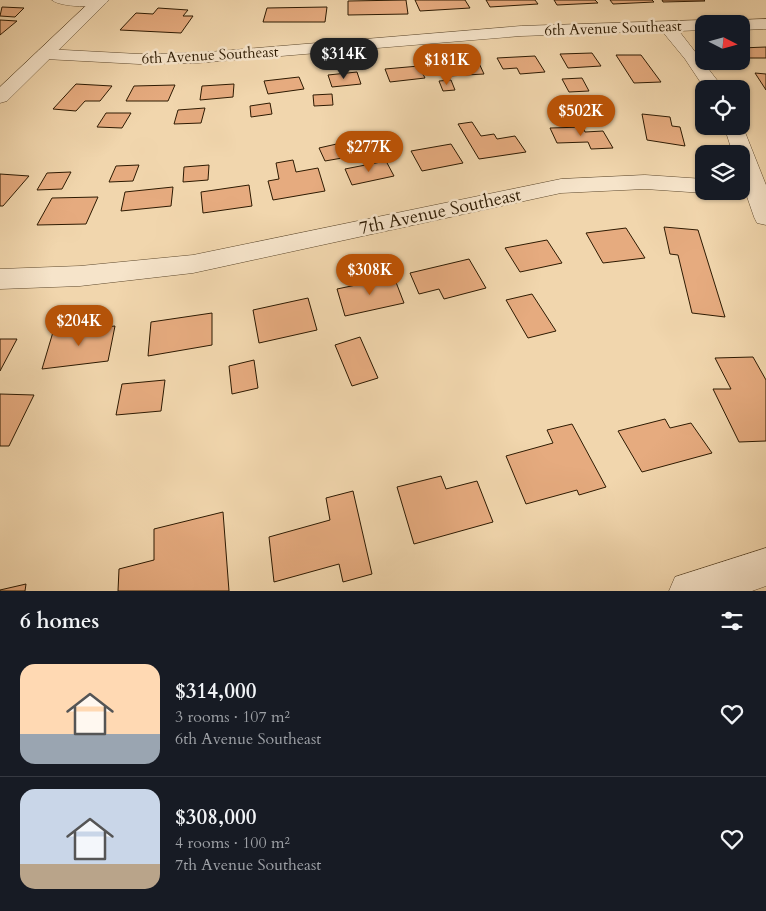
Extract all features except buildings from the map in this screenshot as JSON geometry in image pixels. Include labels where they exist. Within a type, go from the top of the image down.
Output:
[{"type":"street","points":[[60,0],[100,1]]},
{"type":"street","points":[[0,97],[100,1]]},
{"type":"street","points":[[750,25],[766,24]]},
{"type":"street","name":"6th Avenue Southeast","points":[[45,54],[139,59],[197,58],[471,34],[695,25]]},
{"type":"street","points":[[666,26],[691,55],[709,80]]},
{"type":"street","name":"7th Avenue Southeast","points":[[0,279],[80,276],[193,264],[560,186],[628,182],[695,186]]},
{"type":"street","points":[[750,193],[766,217]]},
{"type":"street","points":[[689,591],[766,567]]}]
